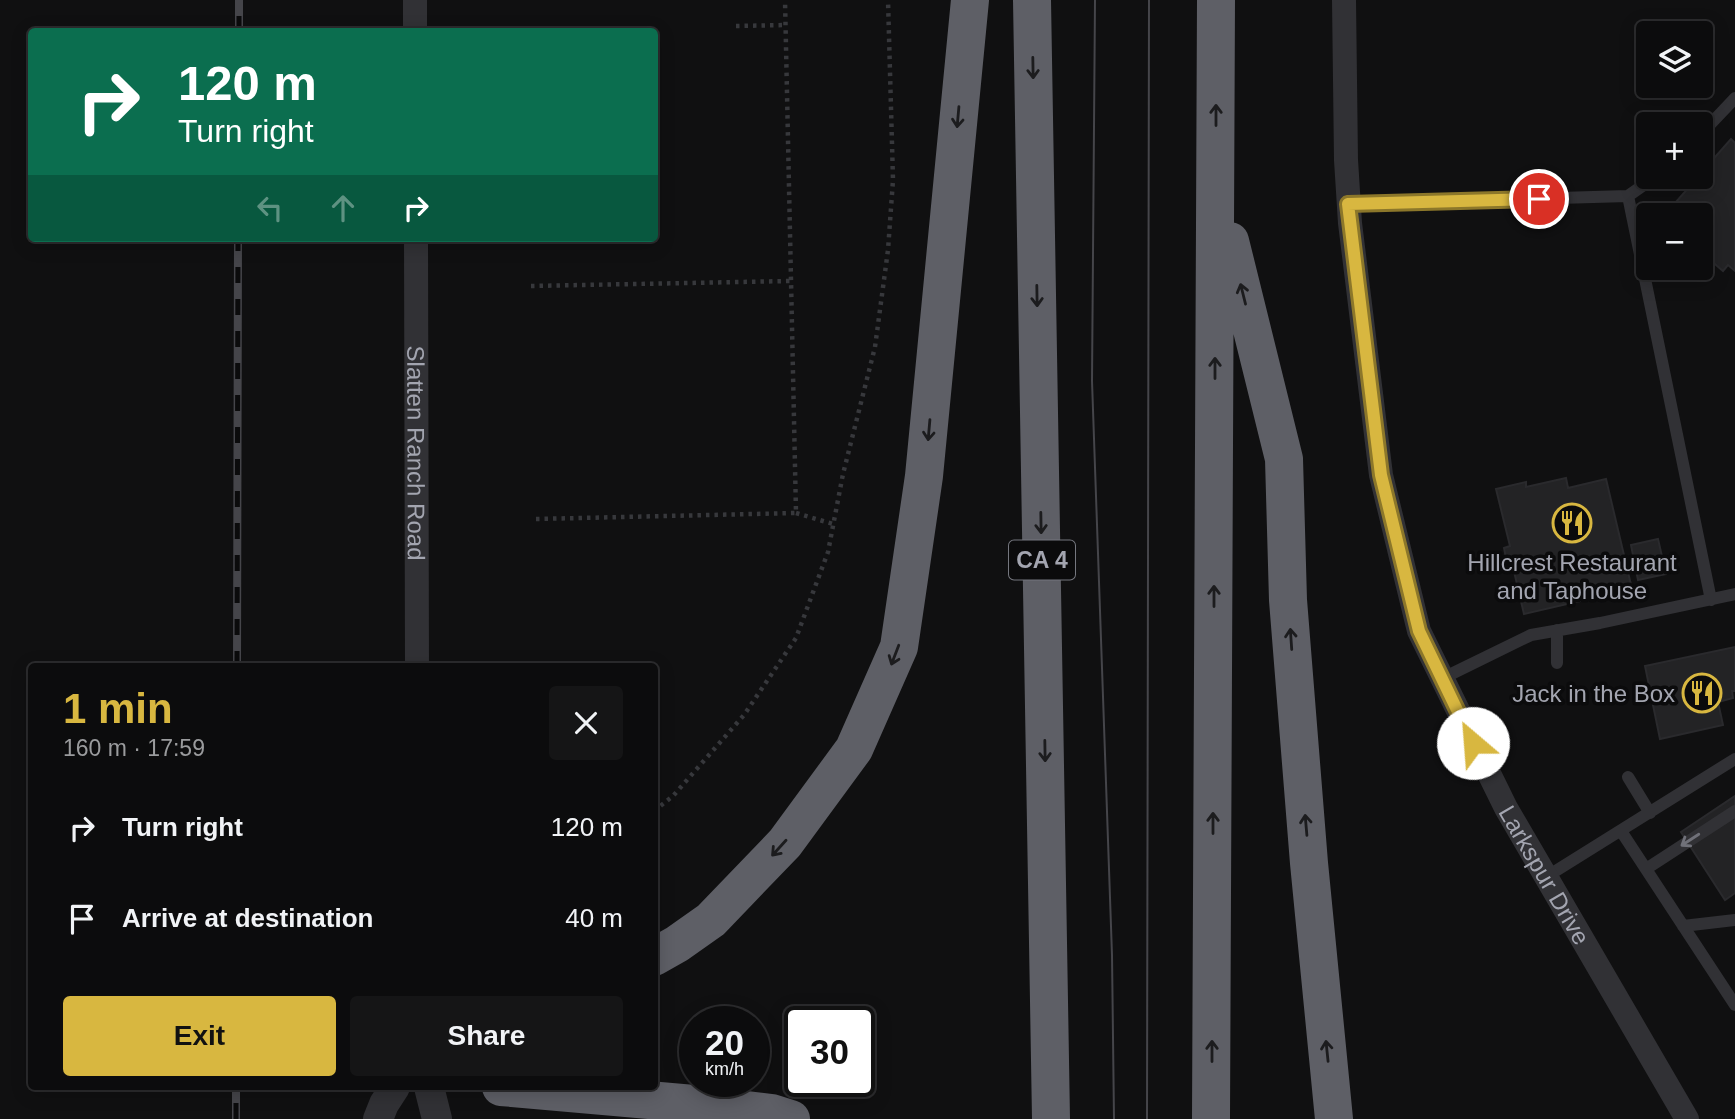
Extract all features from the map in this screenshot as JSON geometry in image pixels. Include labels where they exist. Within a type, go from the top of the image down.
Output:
[{"type":"highway","points":[[658,955],[711,920],[785,843],[854,749],[899,647],[924,475],[970,0]]},
{"type":"highway","name":"CA 4","points":[[1032,0],[1051,1119]]},
{"type":"highway","points":[[1211,1119],[1216,0]]},
{"type":"highway","points":[[1216,183],[1284,459],[1288,600],[1310,875],[1334,1119]]},
{"type":"highway","points":[[535,1090],[705,1105],[772,1113],[790,1119]]},
{"type":"street","points":[[415,0],[415,28]]},
{"type":"street","name":"Larkspur Drive","points":[[1344,0],[1348,204],[1381,475],[1419,631],[1440,679],[1506,808],[1687,1119]]},
{"type":"street","name":"Slatten Ranch Road","points":[[416,242],[417,663]]},
{"type":"street","points":[[378,1119],[393,1090]]},
{"type":"street","points":[[430,1090],[437,1119]]},
{"type":"lane","points":[[1713,121],[1735,98]]},
{"type":"lane","points":[[1348,204],[1628,196],[1638,189]]},
{"type":"lane","points":[[1628,196],[1711,600]]},
{"type":"lane","points":[[1440,679],[1531,635],[1735,594]]},
{"type":"lane","points":[[1557,631],[1558,663]]},
{"type":"lane","points":[[1546,877],[1735,759]]},
{"type":"lane","points":[[1628,777],[1650,813]]},
{"type":"lane","points":[[1646,869],[1735,811]]},
{"type":"lane","points":[[1621,831],[1735,1005]]},
{"type":"lane","points":[[1683,926],[1735,920]]},
{"type":"path","points":[[785,0],[796,513]]},
{"type":"path","points":[[658,808],[673,796],[744,715],[796,638],[828,552],[842,474],[875,347],[888,250],[892,180],[888,0]]},
{"type":"path","points":[[736,26],[785,25]]},
{"type":"path","points":[[531,286],[791,281]]},
{"type":"path","points":[[536,519],[796,513],[834,524]]},
{"type":"building","points":[[1731,139],[1735,143],[1735,271],[1728,265],[1723,271],[1713,262],[1713,203],[1662,203],[1676,202],[1687,189],[1713,189],[1713,159]]},
{"type":"building","points":[[1566,478],[1568,488],[1606,479],[1632,589],[1524,614],[1513,567],[1508,568],[1504,548],[1510,546],[1496,489],[1526,482],[1526,487]]},
{"type":"building","points":[[1658,539],[1666,574],[1638,580],[1631,545]]},
{"type":"building","points":[[1735,647],[1733,698],[1718,702],[1723,725],[1660,739],[1645,666]]},
{"type":"building","points":[[1735,796],[1735,893],[1725,900],[1681,832]]},
{"type":"tram line","points":[[1095,0],[1092,381],[1112,955],[1114,1119]]},
{"type":"tram line","points":[[1147,1119],[1149,0]]},
{"type":"railway","points":[[239,0],[239,28]]},
{"type":"railway","points":[[237,663],[238,242]]},
{"type":"railway","points":[[236,1090],[236,1119]]},
{"type":"place","name":"Hillcrest Restaurant and Taphouse","points":[[1572,523]]},
{"type":"place","name":"Jack in the Box","points":[[1702,693]]},
{"type":"route","points":[[1473,743],[1419,631],[1381,475],[1348,204],[1539,199]]}]
